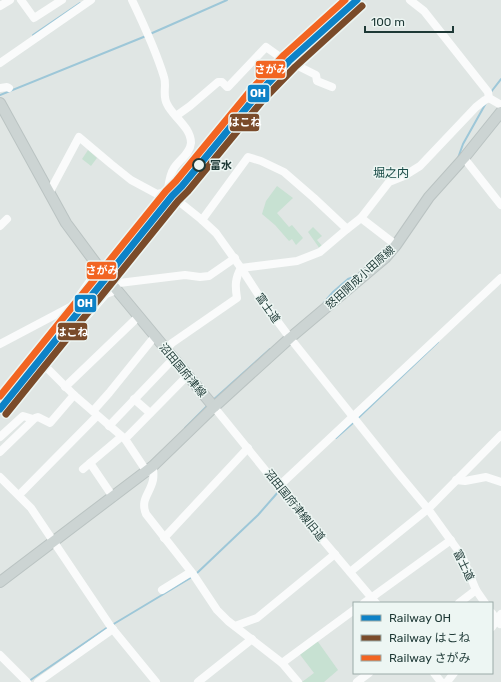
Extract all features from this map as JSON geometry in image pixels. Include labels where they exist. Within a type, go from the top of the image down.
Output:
[{"type":"main road","name":"沼田国府津線","points":[[0,102],[66,223],[154,336],[214,407],[150,469],[0,582]]},
{"type":"main road","name":"怒田開成小田原線","points":[[214,407],[288,336],[384,258],[429,197],[464,158],[501,112]]},
{"type":"street","points":[[0,6],[10,0]]},
{"type":"street","points":[[21,0],[34,18],[62,0]]},
{"type":"street","points":[[0,64],[91,0]]},
{"type":"street","points":[[49,193],[79,137],[131,180],[157,194],[162,194],[168,188],[170,175],[174,167],[190,149],[191,144],[188,132],[167,105],[165,100],[165,80],[148,35],[132,0]]},
{"type":"street","points":[[410,0],[424,11],[488,92],[489,98]]},
{"type":"street","points":[[176,116],[218,82],[222,82],[228,87],[266,47],[280,57],[316,75],[317,81],[332,87]]},
{"type":"street","points":[[0,88],[9,88]]},
{"type":"street","points":[[489,98],[501,105]]},
{"type":"street","points":[[166,350],[172,343],[237,298],[235,285],[236,276],[242,268],[297,261],[320,252],[361,218],[389,182],[404,176],[420,166],[476,107],[489,98]]},
{"type":"street","points":[[202,220],[248,157],[261,161],[284,172],[347,229]]},
{"type":"street","points":[[464,158],[501,205]]},
{"type":"street","name":"富士道","points":[[168,188],[172,196],[216,233],[242,268],[263,302],[288,336],[428,509],[462,556],[476,590],[484,602]]},
{"type":"street","points":[[0,226],[8,218]]},
{"type":"street","points":[[361,218],[394,243]]},
{"type":"street","points":[[87,316],[106,294],[116,288],[119,283],[184,275],[200,277],[209,276],[235,258]]},
{"type":"street","points":[[0,344],[72,306],[92,278],[103,272]]},
{"type":"street","points":[[281,489],[501,278]]},
{"type":"street","points":[[65,387],[139,316]]},
{"type":"street","points":[[19,495],[95,413],[154,336]]},
{"type":"street","points":[[109,426],[174,358]]},
{"type":"street","points":[[43,364],[74,396],[123,438],[150,469],[153,481],[143,507],[146,514],[193,574],[217,610],[282,663],[298,682]]},
{"type":"street","points":[[83,469],[123,438],[188,375]]},
{"type":"street","points":[[0,452],[33,419],[38,417],[50,422],[74,396]]},
{"type":"street","points":[[134,399],[150,413]]},
{"type":"street","name":"沼田国府津線旧道","points":[[214,407],[374,600]]},
{"type":"street","points":[[0,437],[23,416],[33,419]]},
{"type":"street","points":[[350,572],[428,509],[501,435]]},
{"type":"street","points":[[164,538],[248,448]]},
{"type":"street","points":[[90,463],[113,497]]},
{"type":"street","points":[[456,480],[465,481],[486,477],[501,482]]},
{"type":"street","points":[[2,482],[19,495],[31,508],[111,626],[156,682]]},
{"type":"street","points":[[374,600],[451,540]]},
{"type":"street","points":[[235,626],[257,618],[335,554]]},
{"type":"street","points":[[162,590],[193,574]]},
{"type":"street","points":[[460,602],[476,590]]},
{"type":"street","points":[[282,663],[353,611]]},
{"type":"street","points":[[38,682],[111,626]]},
{"type":"street","points":[[198,682],[252,639]]},
{"type":"street","points":[[0,655],[26,681]]},
{"type":"street","points":[[357,682],[368,674]]},
{"type":"street","points":[[435,674],[441,682]]},
{"type":"street","points":[[447,682],[453,674]]},
{"type":"green space","points":[[88,150],[97,158],[91,166],[82,159]]},
{"type":"green space","points":[[277,186],[293,198],[277,213],[289,227],[292,225],[303,238],[296,245],[292,239],[289,241],[275,225],[262,214],[266,201]]},
{"type":"green space","points":[[313,227],[322,236],[317,240],[323,247],[320,249],[308,232]]},
{"type":"green space","points":[[316,639],[338,670],[324,682],[302,682],[314,673],[298,652]]},
{"type":"waterway","points":[[150,34],[227,0]]},
{"type":"waterway","points":[[33,35],[80,3]]},
{"type":"waterway","points":[[0,95],[146,36]]},
{"type":"waterway","points":[[491,92],[501,79]]},
{"type":"waterway","points":[[458,158],[463,144],[486,103]]},
{"type":"waterway","points":[[323,304],[333,292],[348,279],[356,276],[385,251]]},
{"type":"waterway","points":[[357,419],[438,342]]},
{"type":"waterway","points":[[212,401],[270,349]]},
{"type":"waterway","points":[[185,428],[208,405]]},
{"type":"waterway","points":[[336,438],[354,422]]},
{"type":"waterway","points":[[196,574],[258,515],[279,491]]},
{"type":"waterway","points":[[112,625],[192,577]]},
{"type":"waterway","points":[[29,681],[108,627]]},
{"type":"rail line","name":"さがみ","points":[[0,396],[166,191],[176,181],[251,90],[284,55],[345,0]]},
{"type":"rail line","name":"OH","points":[[0,409],[172,196],[182,186],[257,95],[289,61],[357,0]]},
{"type":"rail line","name":"はこね","points":[[6,414],[178,201],[188,191],[263,100],[295,67],[362,6]]},
{"type":"place","name":"富水","points":[[199,165]]},
{"type":"district","name":"堀之内","points":[[391,173]]}]
